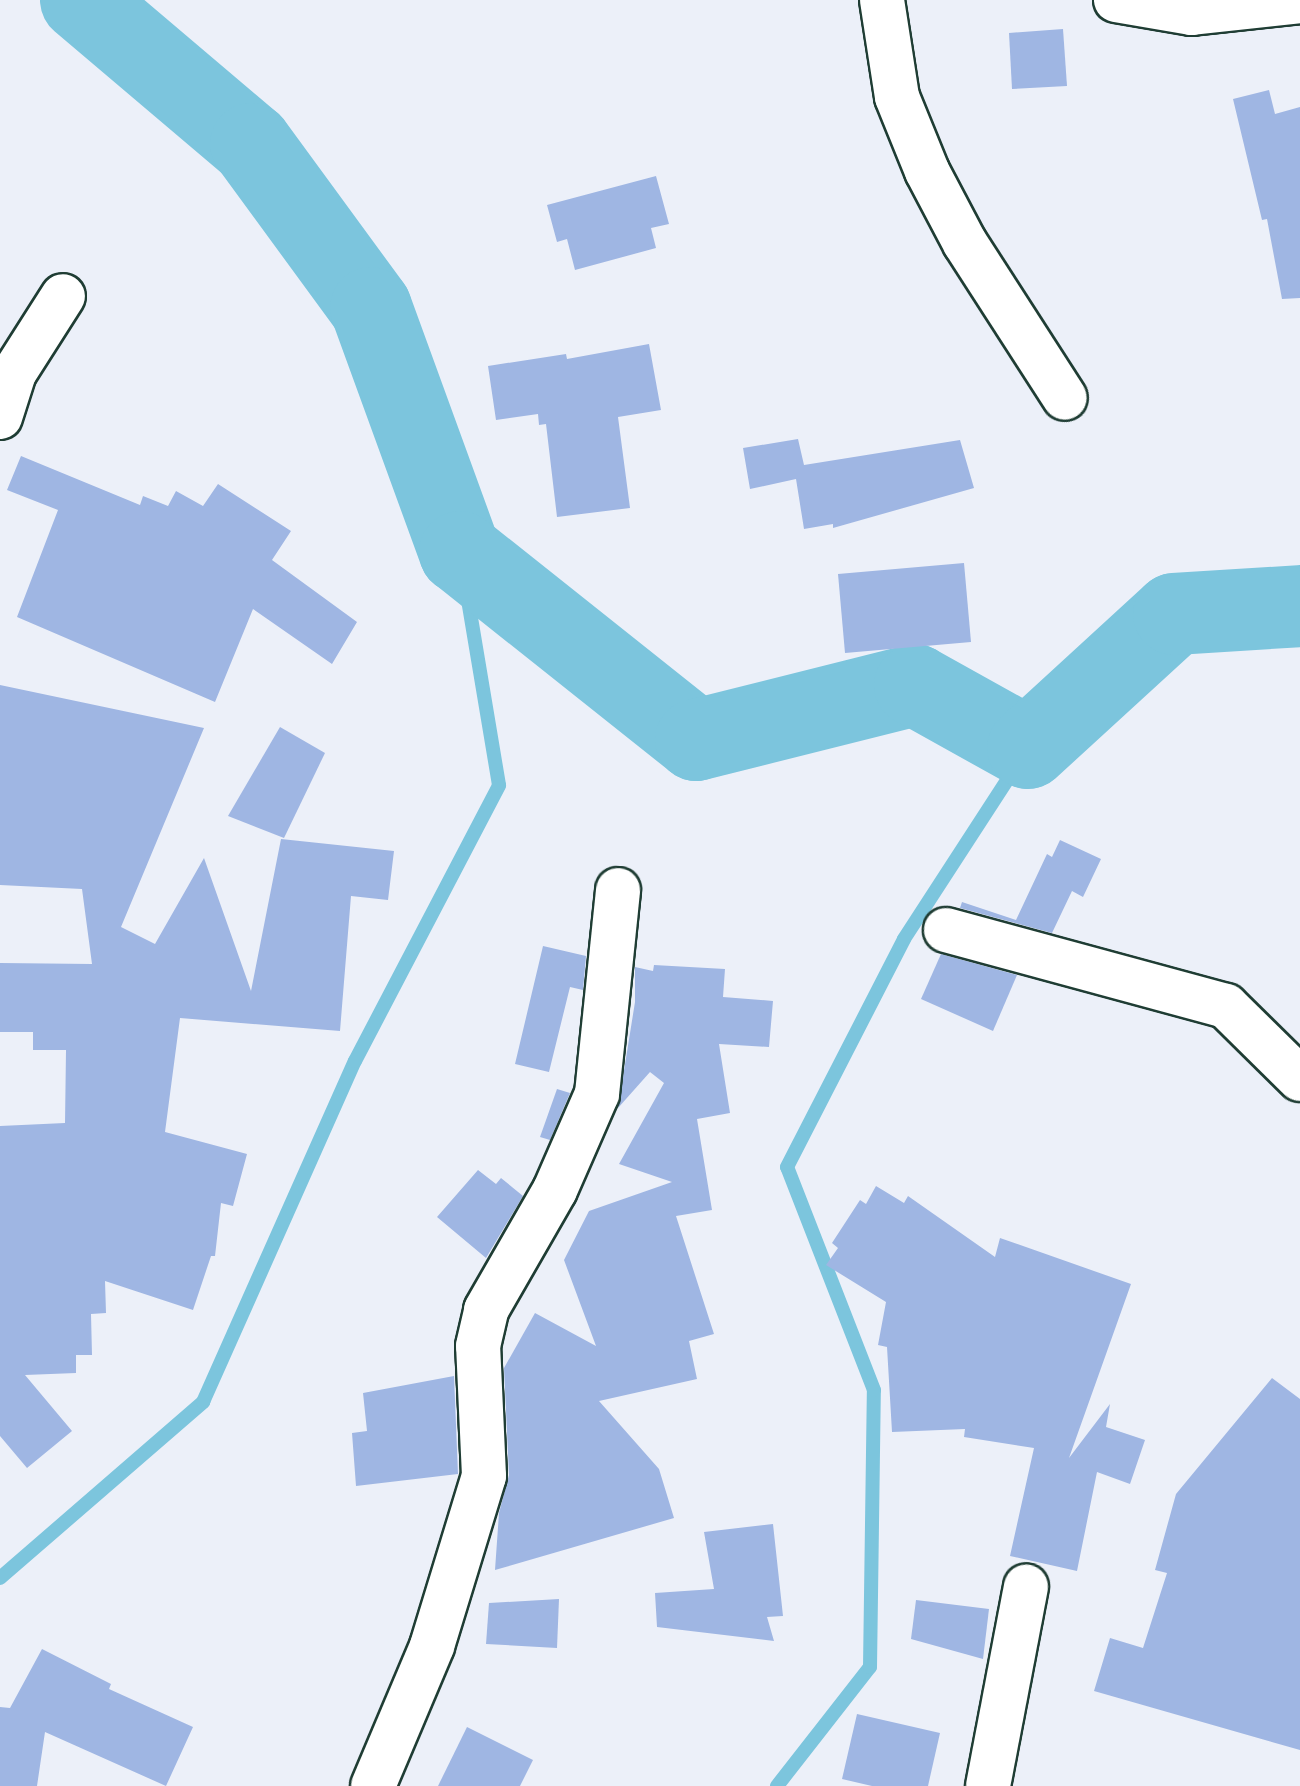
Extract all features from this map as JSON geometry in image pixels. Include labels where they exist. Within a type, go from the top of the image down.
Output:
[{"type":"street","points":[[882,0],[897,97],[927,171],[965,243],[1065,398]]},
{"type":"street","points":[[1116,0],[1191,7],[1300,1]]},
{"type":"street","points":[[0,417],[14,373],[63,296]]},
{"type":"street","points":[[373,1786],[432,1646],[484,1476],[478,1346],[486,1310],[555,1190],[597,1094],[618,890]]},
{"type":"street","points":[[946,930],[1226,1006],[1300,1079]]},
{"type":"street","points":[[988,1786],[1026,1587]]},
{"type":"building","points":[[1063,29],[1067,86],[1012,89],[1009,33]]},
{"type":"building","points":[[1269,90],[1275,114],[1300,107],[1300,298],[1282,299],[1267,219],[1262,220],[1233,99]]},
{"type":"building","points":[[656,176],[669,224],[651,228],[656,248],[575,270],[567,239],[557,242],[547,205]]},
{"type":"building","points":[[649,344],[661,410],[618,417],[630,508],[557,517],[546,424],[539,425],[538,414],[496,420],[488,366],[566,354],[567,359]]},
{"type":"building","points":[[798,439],[804,465],[960,440],[974,488],[833,528],[833,524],[804,529],[796,479],[750,489],[743,448]]},
{"type":"building","points":[[21,456],[140,505],[143,496],[168,506],[176,491],[203,506],[218,484],[291,531],[272,560],[357,622],[332,664],[253,609],[215,702],[17,617],[58,510],[7,490]]},
{"type":"building","points":[[964,563],[971,642],[845,653],[838,574]]},
{"type":"building","points":[[0,685],[204,728],[121,927],[155,944],[204,858],[251,991],[281,839],[394,851],[388,900],[351,896],[340,1031],[180,1018],[165,1132],[247,1154],[233,1206],[221,1203],[215,1256],[211,1256],[193,1310],[105,1281],[106,1313],[91,1314],[92,1355],[76,1355],[76,1373],[25,1375],[72,1431],[27,1468],[0,1436],[0,1126],[65,1123],[66,1050],[33,1050],[33,1032],[0,1032],[0,963],[92,964],[82,889],[0,885]]},
{"type":"building","points":[[280,727],[325,753],[284,838],[228,816]]},
{"type":"building","points":[[1060,840],[1101,859],[1083,897],[1072,891],[1052,933],[960,908],[962,902],[1016,920],[1047,854],[1052,857]]},
{"type":"building","points":[[543,946],[586,956],[583,990],[570,987],[549,1072],[515,1064]]},
{"type":"building","points":[[941,954],[1017,975],[993,1031],[921,999]]},
{"type":"building","points":[[654,965],[725,969],[723,997],[773,1001],[769,1047],[719,1044],[730,1113],[697,1119],[712,1210],[676,1216],[714,1334],[689,1341],[697,1379],[599,1401],[659,1469],[674,1518],[495,1570],[499,1513],[509,1475],[504,1368],[535,1313],[596,1346],[564,1260],[589,1211],[672,1182],[619,1164],[664,1083],[650,1072],[618,1108],[635,1002],[635,967],[653,971]]},
{"type":"building","points":[[557,1089],[570,1093],[550,1140],[540,1137]]},
{"type":"building","points":[[478,1170],[496,1184],[501,1178],[523,1196],[486,1258],[437,1217]]},
{"type":"building","points":[[876,1186],[904,1203],[908,1196],[995,1257],[1000,1238],[1131,1284],[1069,1458],[1110,1404],[1106,1427],[1145,1440],[1130,1484],[1097,1472],[1077,1571],[1010,1556],[1034,1448],[964,1437],[965,1429],[892,1432],[887,1347],[878,1345],[886,1302],[826,1265],[838,1248],[832,1243],[860,1200],[866,1204]]},
{"type":"building","points":[[454,1376],[458,1474],[356,1486],[352,1433],[367,1431],[363,1393]]},
{"type":"building","points":[[1272,1378],[1300,1399],[1300,1750],[1094,1691],[1110,1638],[1143,1648],[1167,1573],[1155,1570],[1176,1494]]},
{"type":"building","points":[[773,1524],[783,1616],[767,1617],[774,1641],[657,1627],[655,1593],[714,1589],[704,1532]]},
{"type":"building","points":[[559,1599],[557,1648],[486,1644],[489,1603]]},
{"type":"building","points":[[916,1600],[989,1609],[983,1659],[911,1639]]},
{"type":"building","points":[[42,1649],[111,1684],[109,1689],[193,1727],[166,1786],[45,1732],[37,1786],[0,1786],[0,1707],[10,1708]]},
{"type":"building","points":[[857,1714],[940,1733],[928,1786],[872,1786],[842,1779]]},
{"type":"building","points":[[467,1727],[533,1760],[520,1786],[438,1786]]},
{"type":"waterway","points":[[81,0],[251,144],[371,308],[460,552],[696,740],[915,685],[1028,748],[1174,614],[1300,606]]},
{"type":"waterway","points":[[0,1578],[203,1402],[355,1061],[499,785],[460,552]]},
{"type":"waterway","points":[[777,1786],[870,1667],[874,1390],[787,1167],[904,939],[1028,748]]}]
